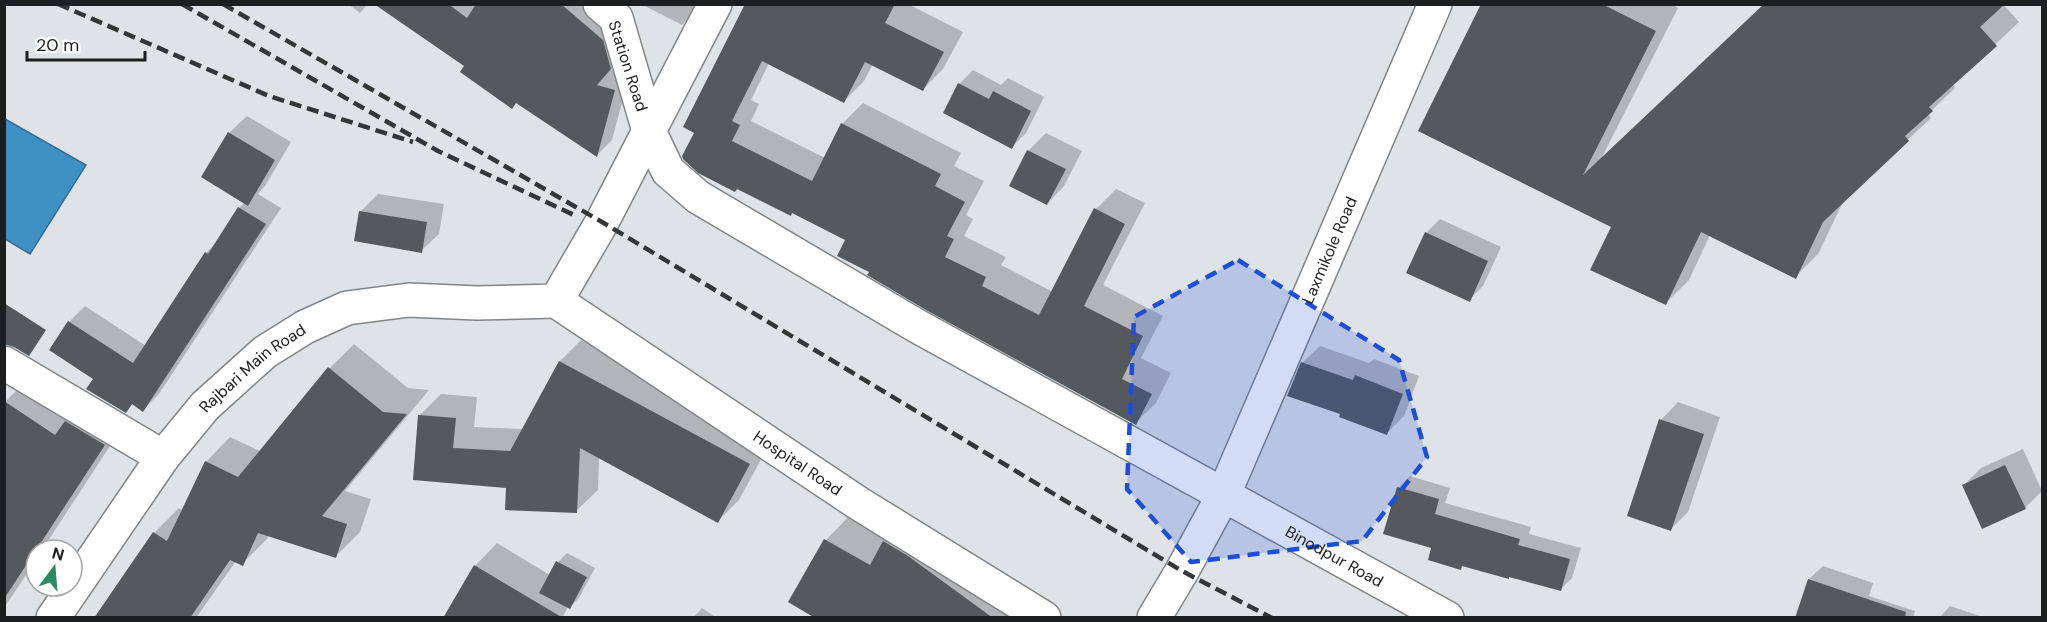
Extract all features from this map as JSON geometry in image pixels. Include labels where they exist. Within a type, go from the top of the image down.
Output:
[{"type":"street","name":"Station Road","points":[[600,4],[616,18],[649,131],[668,171],[698,197],[917,326],[1223,496]]},
{"type":"street","points":[[556,301],[602,222],[715,4]]},
{"type":"street","name":"Laxmikole Road","points":[[1154,618],[1223,496],[1435,4]]},
{"type":"street","name":"Rajbari Main Road","points":[[53,618],[163,457],[205,406],[265,352],[305,327],[347,308],[409,300],[477,303],[556,301]]},
{"type":"street","name":"Hospital Road","points":[[556,301],[858,503],[1044,618]]},
{"type":"street","points":[[4,363],[163,457]]},
{"type":"street","name":"Binodpur Road","points":[[1223,496],[1447,618]]},
{"type":"highlighted area","points":[[1238,260],[1399,360],[1427,457],[1362,541],[1191,562],[1127,489],[1134,317]]},
{"type":"water","points":[[5,119],[86,165],[30,254],[5,239]]},
{"type":"building","points":[[374,4],[448,4],[467,18],[476,4],[561,4],[603,40],[611,69],[597,85],[615,90],[597,157],[516,103],[512,109],[460,72],[464,66]]},
{"type":"building","points":[[745,4],[895,4],[885,23],[944,52],[923,91],[865,62],[844,103],[762,61],[732,121],[740,125],[732,141],[812,181],[841,123],[941,174],[935,186],[965,202],[947,236],[954,239],[945,257],[986,277],[982,286],[1039,315],[1094,208],[1125,224],[1084,306],[1143,336],[1122,379],[1152,394],[1136,425],[926,310],[867,275],[869,272],[837,256],[845,240],[737,189],[735,192],[698,173],[683,159],[682,156],[694,133],[683,127]]},
{"type":"building","points":[[1481,4],[1602,4],[1656,31],[1583,175],[1764,4],[2005,4],[1980,27],[1997,46],[1929,107],[1933,111],[1905,136],[1909,141],[1823,222],[1796,279],[1701,232],[1666,305],[1590,270],[1611,227],[1418,131]]},
{"type":"building","points":[[958,83],[989,99],[993,91],[1031,111],[1012,149],[943,113]]},
{"type":"building","points":[[228,132],[275,160],[248,206],[201,177]]},
{"type":"building","points":[[1027,150],[1066,169],[1047,205],[1009,186]]},
{"type":"building","points":[[238,207],[266,224],[143,412],[132,404],[126,413],[86,389],[93,379],[49,350],[68,321],[133,363],[205,252],[208,254]]},
{"type":"building","points":[[359,211],[427,222],[422,253],[354,241]]},
{"type":"building","points":[[1425,232],[1488,261],[1470,302],[1406,273]]},
{"type":"building","points":[[4,303],[46,330],[29,356],[4,344]]},
{"type":"building","points":[[559,361],[750,464],[718,523],[580,448],[577,513],[505,510],[506,488],[413,480],[418,415],[456,418],[453,448],[510,451]]},
{"type":"building","points":[[1301,362],[1353,380],[1355,375],[1403,394],[1387,435],[1339,417],[1340,414],[1287,396]]},
{"type":"building","points":[[328,367],[383,412],[407,414],[322,516],[347,524],[336,558],[258,533],[243,566],[230,560],[190,618],[94,618],[153,532],[167,541],[205,461],[238,477]]},
{"type":"building","points":[[4,401],[55,435],[65,421],[105,445],[44,538],[24,538],[24,569],[4,599]]},
{"type":"building","points":[[1659,419],[1704,434],[1671,531],[1627,516]]},
{"type":"building","points":[[2005,465],[2026,509],[1982,529],[1962,485]]},
{"type":"building","points":[[1397,487],[1439,499],[1435,514],[1520,539],[1518,545],[1570,559],[1561,591],[1462,566],[1461,570],[1428,560],[1431,548],[1383,534]]},
{"type":"building","points":[[824,539],[870,565],[883,541],[908,556],[993,618],[815,618],[788,602]]},
{"type":"building","points":[[556,561],[587,577],[570,609],[539,593]]},
{"type":"building","points":[[474,565],[563,618],[443,618]]},
{"type":"building","points":[[1808,579],[1906,612],[1905,618],[1795,618]]},
{"type":"railway","points":[[58,4],[269,96],[413,142]]},
{"type":"railway","points":[[182,4],[438,151],[576,216]]},
{"type":"railway","points":[[223,4],[602,222],[1182,571],[1272,618]]}]
